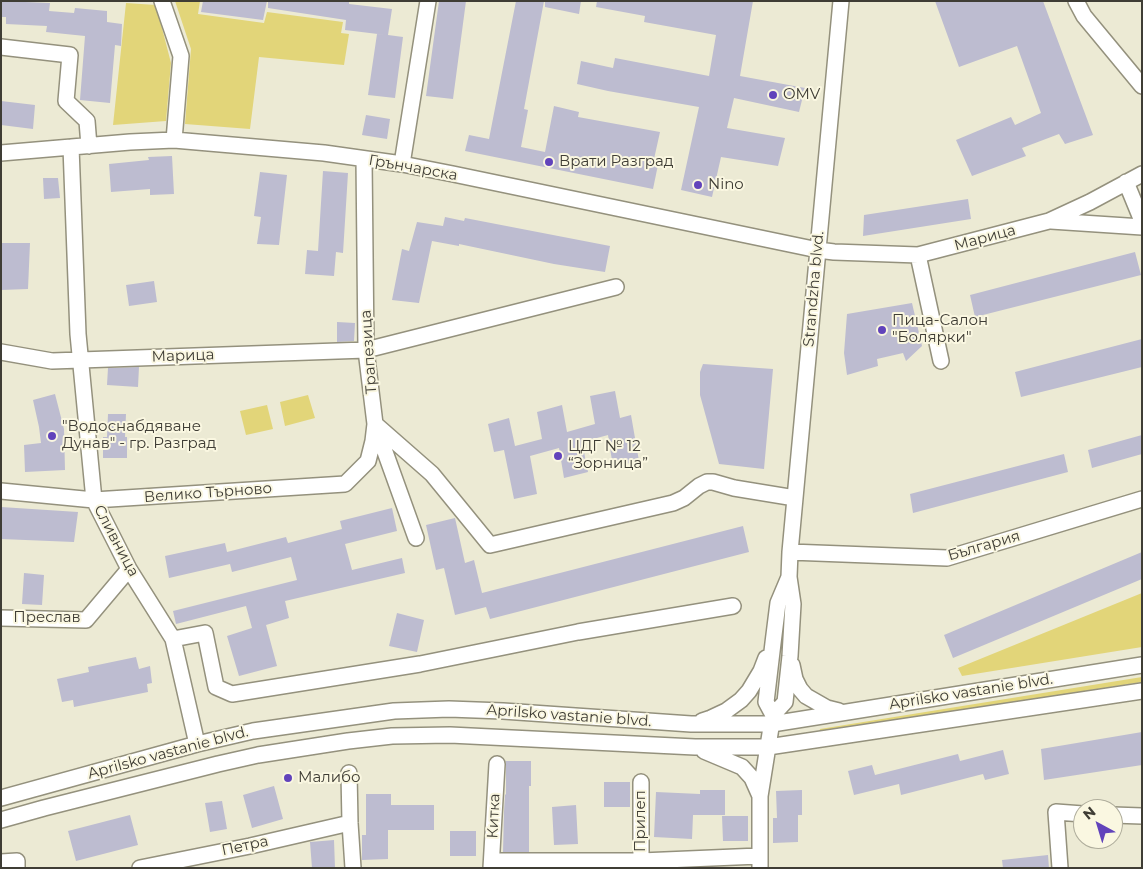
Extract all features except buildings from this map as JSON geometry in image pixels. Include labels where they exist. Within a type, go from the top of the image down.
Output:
[{"type":"street","points":[[162,1],[181,56],[174,140]]},
{"type":"street","points":[[402,164],[428,1]]},
{"type":"street","name":"Strandzha blvd.","points":[[772,720],[785,702],[790,656],[794,604],[789,577],[790,552],[841,1]]},
{"type":"street","points":[[1076,1],[1084,16],[1142,86]]},
{"type":"street","points":[[1,47],[70,55],[66,102],[87,121],[89,146]]},
{"type":"street","name":"Грънчарска","points":[[1,153],[174,140],[324,153],[402,164],[818,250]]},
{"type":"street","name":"Сливница","points":[[71,147],[78,334],[94,500],[129,569],[172,639],[197,744]]},
{"type":"street","name":"Трапезица","points":[[364,159],[366,350],[375,424],[416,538]]},
{"type":"street","name":"Марица","points":[[818,250],[918,255],[1049,221],[1090,202],[1142,174]]},
{"type":"street","points":[[1126,182],[1142,221]]},
{"type":"street","points":[[1049,221],[1142,226]]},
{"type":"street","points":[[918,255],[941,361]]},
{"type":"street","name":"Марица","points":[[1,352],[52,361],[366,350],[616,287]]},
{"type":"street","points":[[375,424],[432,474],[490,545],[673,503],[684,498],[707,482],[795,498]]},
{"type":"street","name":"Велико Търново","points":[[1,491],[94,500],[345,484],[368,461],[375,424]]},
{"type":"street","name":"България","points":[[790,552],[947,558],[1142,499]]},
{"type":"street","name":"Преслав","points":[[1,618],[86,620],[129,569]]},
{"type":"street","name":"Strandzha blvd.","points":[[759,862],[760,796],[772,720],[766,702],[772,642],[778,603],[789,577]]},
{"type":"street","points":[[172,639],[205,633],[216,688],[232,694],[420,664],[578,632],[733,606]]},
{"type":"street","points":[[691,724],[719,715],[741,700],[761,671],[772,642]]},
{"type":"street","points":[[790,656],[795,679],[806,696],[827,708],[846,712]]},
{"type":"street","name":"Aprilsko vastanie blvd.","points":[[1,798],[197,744],[254,731],[394,710],[503,711],[691,724],[772,720],[846,712],[1142,665]]},
{"type":"street","name":"Aprilsko vastanie blvd.","points":[[1,820],[258,755],[392,736],[450,735],[695,747],[768,747],[1142,691]]},
{"type":"street","points":[[695,747],[742,767],[752,778],[760,796]]},
{"type":"street","name":"Китка","points":[[493,865],[497,764]]},
{"type":"street","points":[[349,773],[353,868]]},
{"type":"street","name":"Прилеп","points":[[641,782],[641,860]]},
{"type":"street","points":[[1060,868],[1056,812],[1073,813]]},
{"type":"street","points":[[1123,815],[1142,816]]},
{"type":"street","name":"Петра","points":[[140,868],[250,846],[350,823]]},
{"type":"street","points":[[493,865],[641,860],[759,862]]},
{"type":"street","points":[[1,862],[17,862],[17,868]]},
{"type":"shaded area","points":[[175,1],[200,1],[198,14],[264,23],[267,12],[343,22],[341,33],[349,34],[344,65],[259,57],[250,129],[185,124],[191,49]]},
{"type":"shaded area","points":[[126,3],[156,5],[171,63],[166,121],[113,125]]},
{"type":"shaded area","points":[[308,395],[315,418],[285,426],[280,402]]},
{"type":"shaded area","points":[[267,405],[273,429],[246,435],[240,411]]},
{"type":"shaded area","points":[[1142,593],[1142,647],[962,676],[958,668]]},
{"type":"shaded area","points":[[1142,677],[1142,682],[819,733],[820,729]]},
{"type":"place","name":"OMV","points":[[773,95]]},
{"type":"place","name":"Врати Разград","points":[[549,162]]},
{"type":"place","name":"Nino","points":[[698,185]]},
{"type":"place","name":"Пица-Салон \"Болярки\"","points":[[882,330]]},
{"type":"place","name":"\"Водоснабдяване Дунав\" - гр. Разград","points":[[52,436]]},
{"type":"place","name":"ЦДГ № 12 “Зорница”","points":[[558,456]]},
{"type":"place","name":"Малибо","points":[[288,778]]}]
